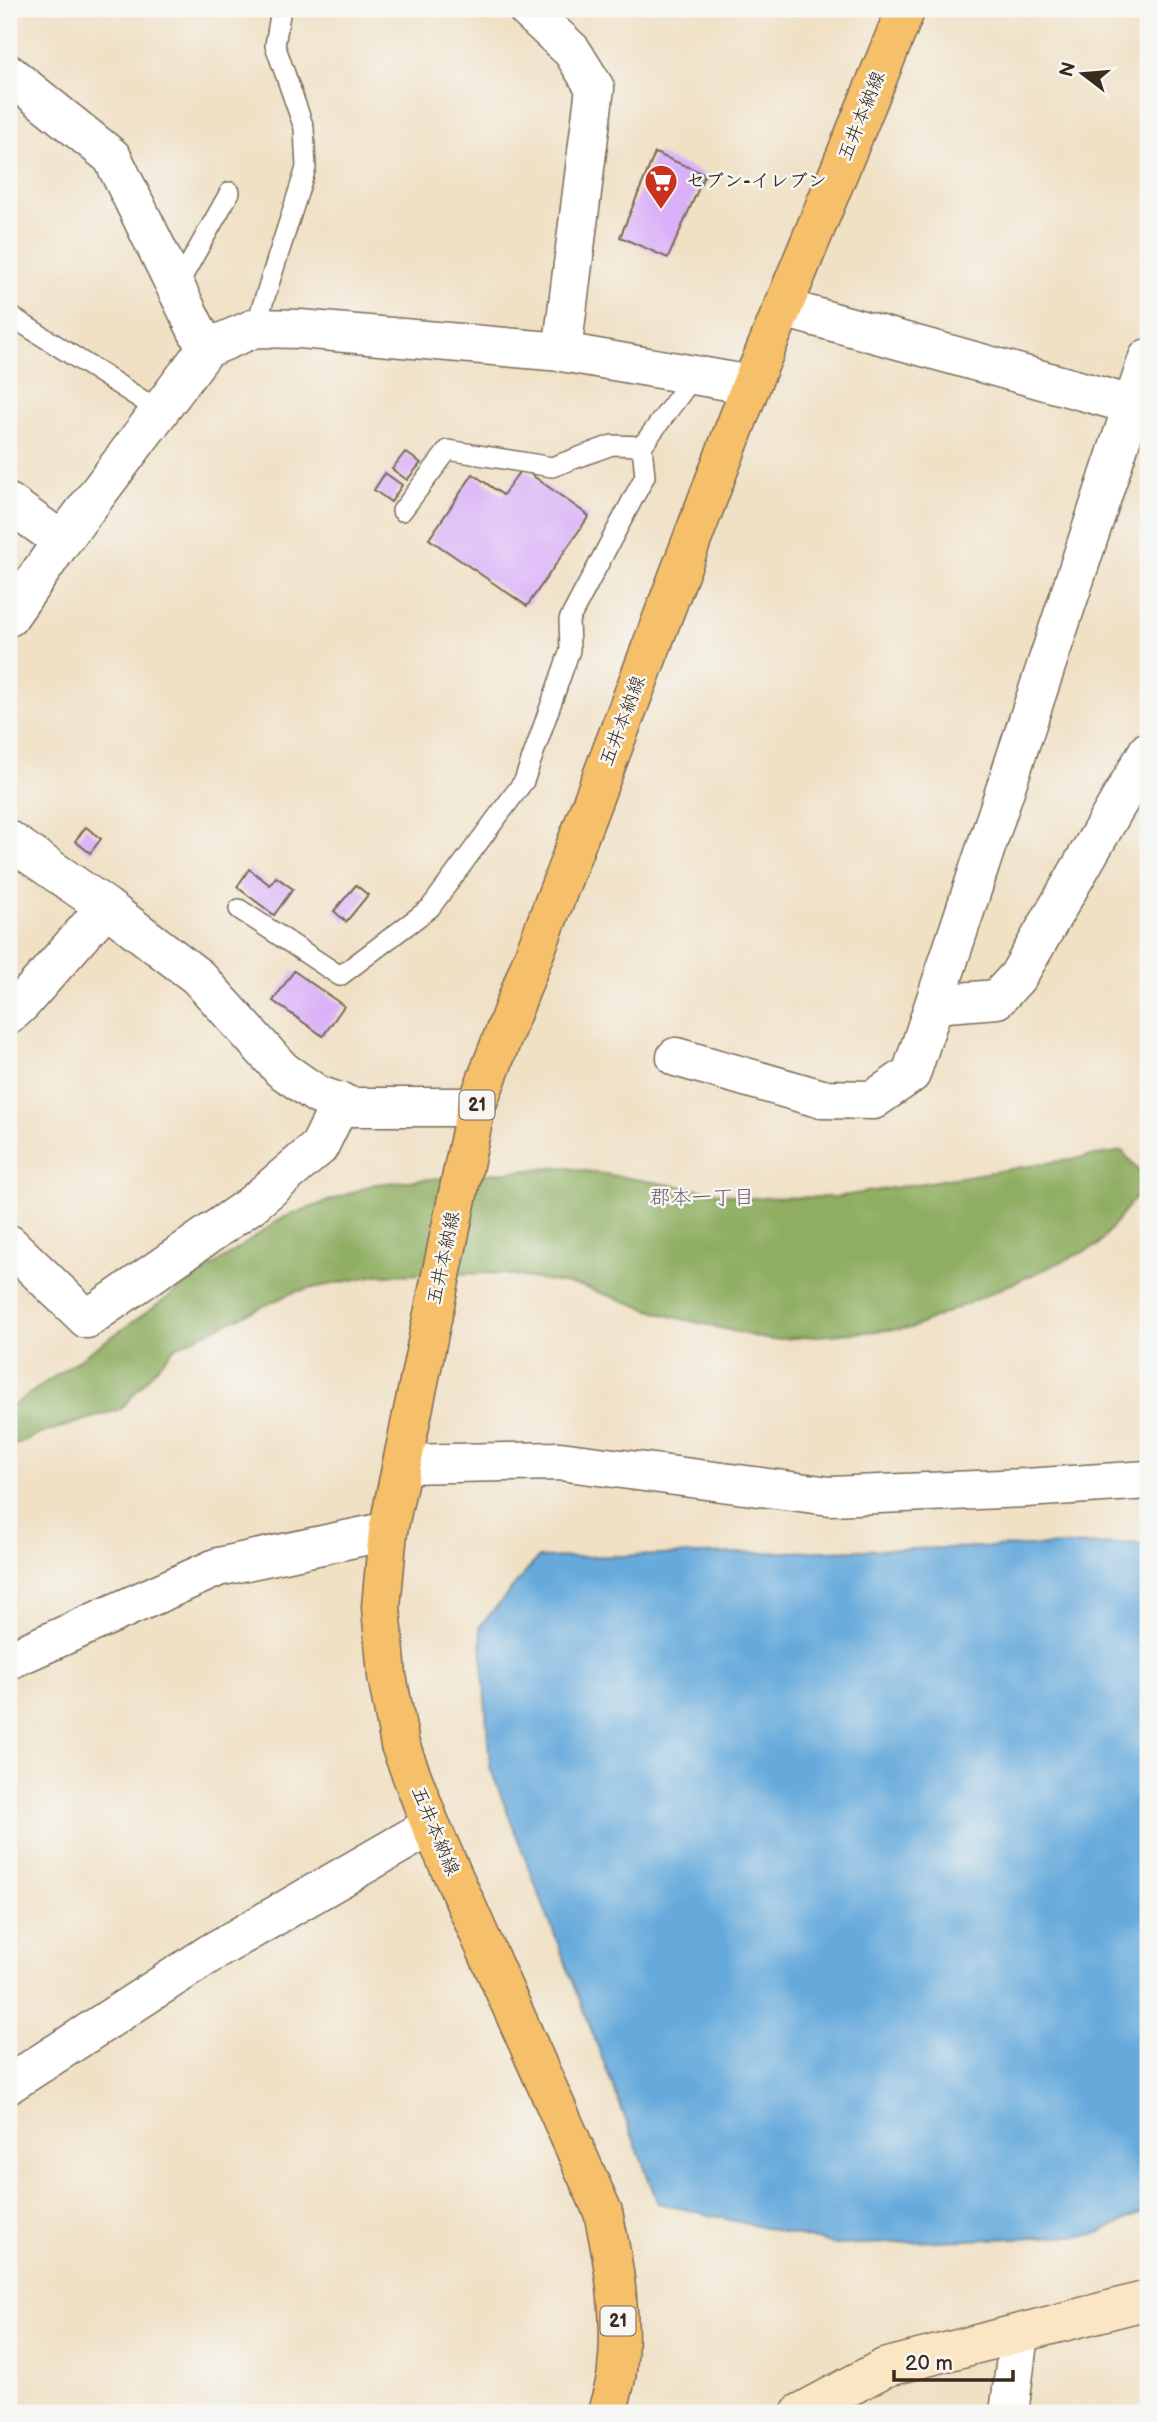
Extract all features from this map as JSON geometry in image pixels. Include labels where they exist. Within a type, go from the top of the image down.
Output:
[{"type":"main road","name":"五井本納線","points":[[607,2413],[617,2371],[618,2313],[614,2262],[603,2212],[431,1826],[400,1745],[387,1676],[381,1606],[388,1531],[476,1107],[751,385],[906,9]]},
{"type":"street","points":[[527,9],[572,51],[596,88],[562,352]]},
{"type":"street","points":[[9,74],[112,157],[206,349]]},
{"type":"street","points":[[783,309],[1135,422]]},
{"type":"street","points":[[9,617],[158,410],[206,349],[255,328],[300,328],[562,352],[751,385]]},
{"type":"street","points":[[676,1057],[822,1099],[873,1100],[911,1074],[1135,422],[1148,358]]},
{"type":"street","points":[[9,503],[62,541]]},
{"type":"street","points":[[934,1003],[997,999],[1018,976],[1148,751]]},
{"type":"street","points":[[9,839],[106,907],[198,977],[282,1070],[318,1095],[353,1107],[476,1107]]},
{"type":"street","points":[[9,1015],[106,907]]},
{"type":"street","points":[[9,1244],[87,1319],[251,1205],[319,1147],[341,1102]]},
{"type":"street","points":[[402,1464],[560,1461],[830,1496],[1148,1480]]},
{"type":"street","points":[[9,1660],[218,1567],[388,1531]]},
{"type":"street","points":[[9,2084],[211,1953],[431,1826]]},
{"type":"street","points":[[800,2413],[884,2368],[1148,2300]]},
{"type":"street","points":[[1009,2413],[1019,2333]]},
{"type":"lane","points":[[255,328],[306,169],[304,128],[275,45],[281,9]]},
{"type":"lane","points":[[176,288],[230,192]]},
{"type":"lane","points":[[9,316],[158,410]]},
{"type":"lane","points":[[239,909],[340,976],[430,908],[524,781],[570,650],[569,620],[645,477],[642,446],[694,376]]},
{"type":"lane","points":[[402,511],[448,450],[552,467],[612,445],[642,446]]},
{"type":"green space","points":[[1122,1151],[1148,1181],[1097,1246],[912,1328],[770,1340],[662,1314],[581,1286],[498,1273],[377,1275],[294,1292],[175,1347],[121,1409],[40,1434],[9,1447],[9,1403],[12,1406],[282,1218],[375,1184],[562,1167],[750,1198],[836,1197]]},
{"type":"water","points":[[1148,1543],[1148,2210],[1093,2235],[837,2245],[658,2203],[490,1767],[480,1626],[538,1558]]},
{"type":"building","points":[[655,153],[705,174],[668,258],[620,237]]},
{"type":"building","points":[[405,452],[421,463],[407,480],[392,469]]},
{"type":"building","points":[[522,468],[589,516],[527,606],[429,539],[473,474],[503,495]]},
{"type":"building","points":[[385,473],[402,485],[391,502],[374,490]]},
{"type":"building","points":[[86,827],[101,839],[90,853],[75,841]]},
{"type":"building","points":[[249,869],[270,885],[276,877],[293,889],[274,915],[237,887]]},
{"type":"building","points":[[356,885],[368,895],[346,922],[334,911]]},
{"type":"building","points":[[294,971],[344,1006],[323,1036],[273,1001]]},
{"type":"place","name":"セブン-イレブン","points":[[661,211]]},
{"type":"district","name":"郡本一丁目","points":[[702,1197]]}]
